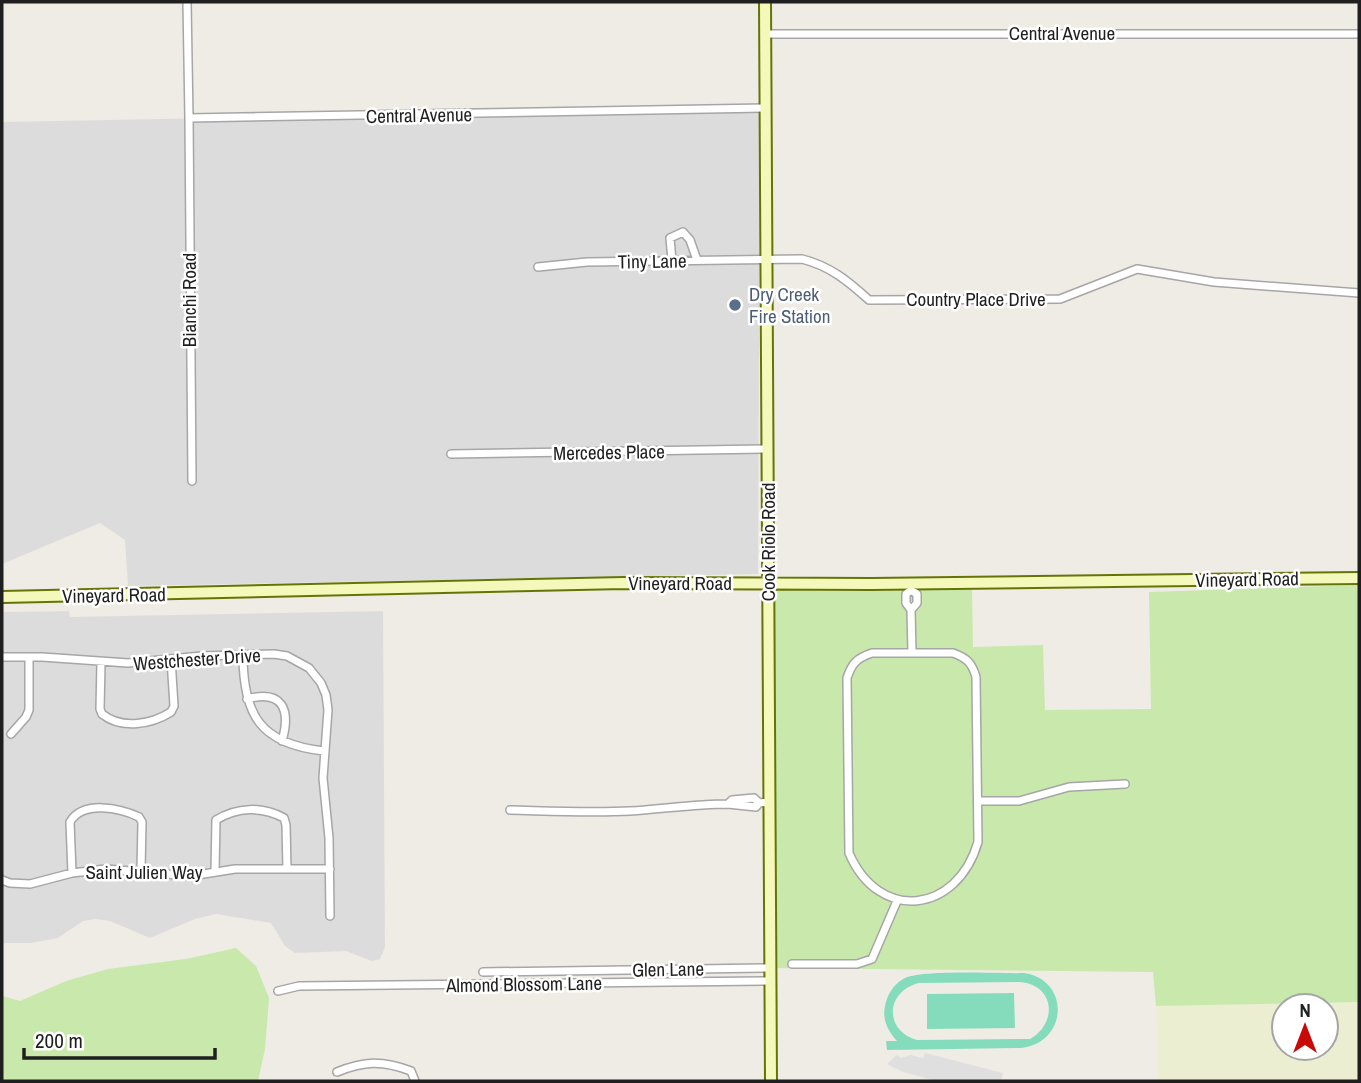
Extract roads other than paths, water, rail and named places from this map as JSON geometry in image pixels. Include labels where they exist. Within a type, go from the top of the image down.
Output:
[{"type":"street","points":[[187,2],[189,118]]},
{"type":"street","name":"Cook Riolo Road","points":[[765,2],[768,583],[764,802],[771,1081]]},
{"type":"street","name":"Central Avenue","points":[[765,34],[1359,34]]},
{"type":"street","name":"Central Avenue","points":[[189,118],[766,108]]},
{"type":"street","name":"Bianchi Road","points":[[189,118],[192,481]]},
{"type":"street","points":[[672,261],[670,238],[683,232],[688,236],[697,260]]},
{"type":"street","name":"Country Place Drive","points":[[766,260],[802,259],[820,264],[838,274],[869,300],[1060,299],[1138,269],[1214,282],[1359,293]]},
{"type":"street","name":"Tiny Lane","points":[[538,267],[587,262],[766,260]]},
{"type":"street","name":"Mercedes Place","points":[[451,454],[768,449]]},
{"type":"street","name":"Vineyard Road","points":[[2,597],[327,592],[480,585],[768,583],[911,587],[1359,578]]},
{"type":"street","points":[[911,587],[917,594],[917,603],[911,610],[912,653]]},
{"type":"street","points":[[872,653],[912,653],[953,653],[965,657],[973,666],[976,677],[978,842],[972,862],[958,881],[943,894],[922,900],[897,901],[869,885],[856,870],[849,853],[847,678],[850,667],[858,657],[872,653]]},
{"type":"street","points":[[243,654],[243,682],[247,699],[260,723],[282,741],[302,748],[324,751]]},
{"type":"street","name":"Westchester Drive","points":[[2,657],[128,663],[243,654],[288,656],[300,662],[316,675],[326,695],[328,710],[323,778],[330,869],[330,916]]},
{"type":"street","points":[[11,734],[29,710],[29,657]]},
{"type":"street","points":[[101,663],[102,714],[119,722],[134,724],[149,722],[172,712],[174,706],[171,659]]},
{"type":"street","points":[[247,699],[270,696],[283,706],[286,723],[282,741]]},
{"type":"street","points":[[978,801],[1019,801],[1069,787],[1125,784]]},
{"type":"street","points":[[510,810],[634,811],[687,804],[728,803],[732,800],[743,803],[754,798],[764,802]]},
{"type":"street","points":[[72,873],[69,822],[78,814],[104,808],[116,808],[139,817],[142,822],[141,870]]},
{"type":"street","points":[[215,871],[216,820],[226,814],[244,810],[267,811],[284,818],[287,869]]},
{"type":"street","name":"Saint Julien Way","points":[[2,880],[30,884],[72,873],[106,869],[191,876],[215,871],[330,869]]},
{"type":"street","points":[[792,964],[857,964],[873,959],[897,901]]},
{"type":"street","name":"Glen Lane","points":[[483,972],[770,968]]},
{"type":"street","name":"Almond Blossom Lane","points":[[278,991],[299,986],[770,981]]},
{"type":"street","points":[[337,1072],[359,1063],[379,1063],[411,1071],[415,1081]]},
{"type":"place","name":"Dry Creek Fire Station","points":[[735,305]]}]
